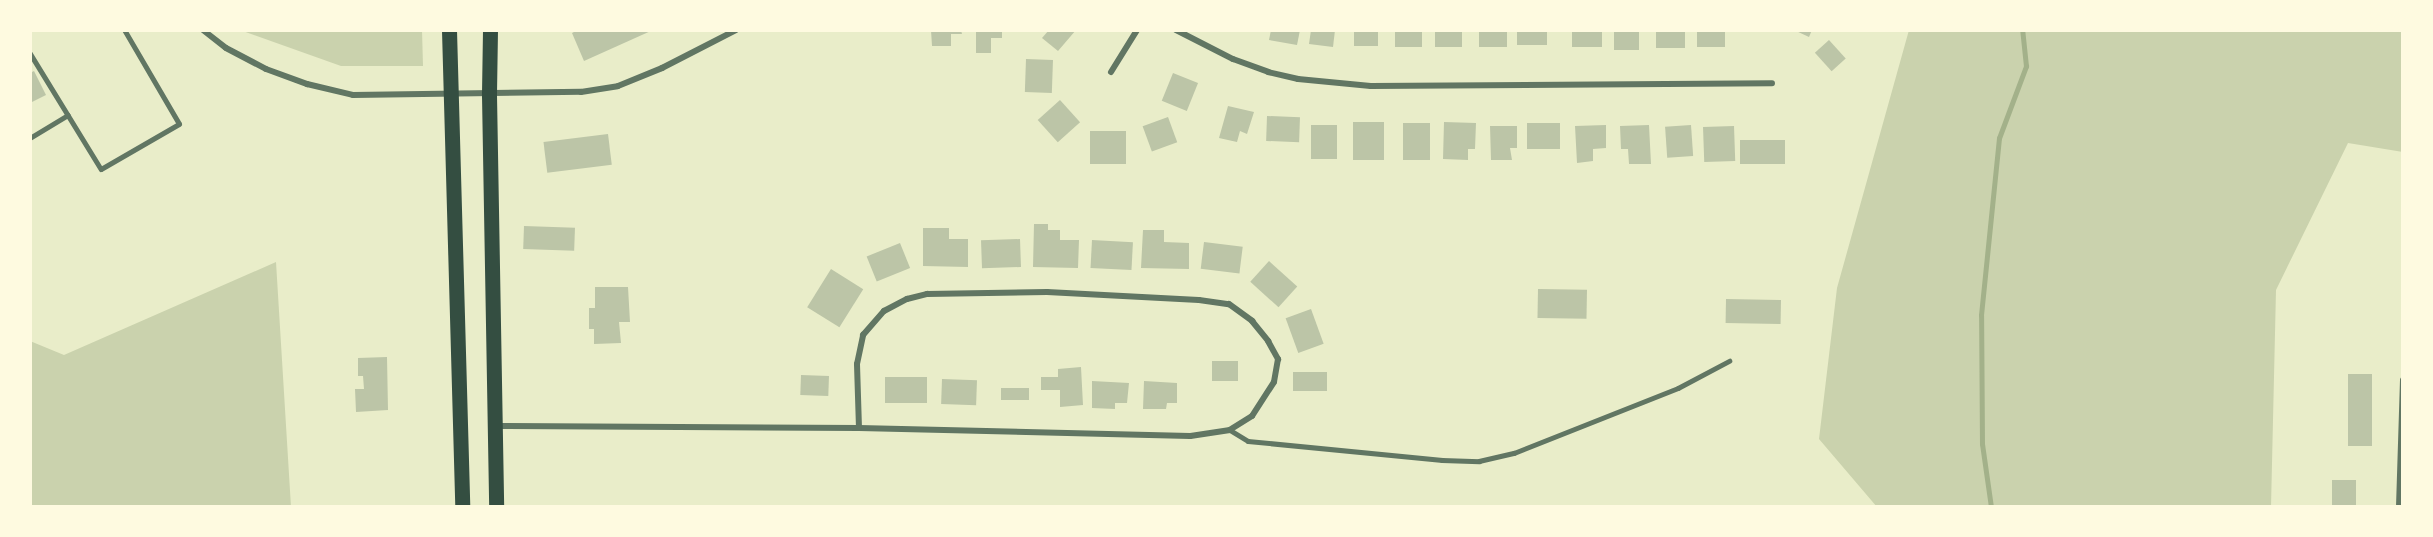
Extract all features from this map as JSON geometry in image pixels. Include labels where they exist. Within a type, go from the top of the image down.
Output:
[{"type":"main road","points":[[449,30],[462,507]]},
{"type":"main road","points":[[490,30],[493,426],[496,507]]},
{"type":"street","points":[[203,30],[226,48],[266,69],[307,84],[353,95],[581,92],[618,86],[662,68],[736,30]]},
{"type":"street","points":[[1111,72],[1137,30]]},
{"type":"street","points":[[1176,30],[1233,59],[1268,72],[1298,79],[1371,86],[1772,83]]},
{"type":"street","points":[[493,426],[859,428],[1190,436],[1230,430],[1252,416],[1274,382],[1278,359],[1252,321],[1229,304],[1199,300],[1047,292],[927,294],[907,299],[884,311],[863,335],[857,364],[859,428]]},
{"type":"street","points":[[2399,507],[2403,380]]},
{"type":"lane","points":[[30,53],[101,169],[179,124],[124,30]]},
{"type":"lane","points":[[30,138],[68,115]]},
{"type":"lane","points":[[1230,430],[1248,441],[1442,460],[1479,461],[1515,453],[1678,388],[1729,361]]},
{"type":"green space","points":[[240,30],[422,30],[423,66],[341,66]]},
{"type":"green space","points":[[1909,30],[2403,30],[2403,152],[2348,143],[2276,290],[2271,507],[1877,507],[1819,439],[1837,288]]},
{"type":"green space","points":[[276,262],[291,507],[30,507],[30,341],[64,355]]},
{"type":"building","points":[[578,30],[653,30],[584,61],[572,33]]},
{"type":"building","points":[[931,30],[961,30],[962,34],[951,34],[951,46],[932,46]]},
{"type":"building","points":[[976,30],[1002,30],[1002,38],[991,38],[991,53],[976,53]]},
{"type":"building","points":[[1049,30],[1076,30],[1058,51],[1042,38]]},
{"type":"building","points":[[1271,30],[1300,30],[1297,45],[1269,40]]},
{"type":"building","points":[[1311,30],[1335,30],[1333,47],[1309,44]]},
{"type":"building","points":[[1354,30],[1378,30],[1378,46],[1354,46]]},
{"type":"building","points":[[1395,30],[1422,30],[1422,47],[1395,47]]},
{"type":"building","points":[[1435,30],[1462,30],[1462,47],[1435,47]]},
{"type":"building","points":[[1479,30],[1507,30],[1507,47],[1479,47]]},
{"type":"building","points":[[1517,30],[1547,30],[1547,45],[1517,45]]},
{"type":"building","points":[[1572,30],[1602,30],[1602,47],[1572,47]]},
{"type":"building","points":[[1614,30],[1639,30],[1639,50],[1614,50]]},
{"type":"building","points":[[1656,30],[1685,30],[1685,48],[1656,48]]},
{"type":"building","points":[[1697,30],[1725,30],[1725,47],[1697,47]]},
{"type":"building","points":[[1794,30],[1812,30],[1809,37]]},
{"type":"building","points":[[1829,40],[1846,59],[1832,71],[1815,53]]},
{"type":"building","points":[[1026,59],[1053,60],[1052,93],[1025,92]]},
{"type":"building","points":[[34,71],[46,95],[30,103],[30,73]]},
{"type":"building","points":[[1173,73],[1198,83],[1187,111],[1162,101]]},
{"type":"building","points":[[1060,100],[1080,122],[1058,142],[1038,120]]},
{"type":"building","points":[[1228,106],[1254,112],[1247,134],[1240,131],[1237,142],[1219,138]]},
{"type":"building","points":[[1267,116],[1300,117],[1299,142],[1266,141]]},
{"type":"building","points":[[1168,117],[1177,142],[1152,152],[1143,126]]},
{"type":"building","points":[[1353,122],[1384,122],[1384,160],[1353,160]]},
{"type":"building","points":[[1444,122],[1476,123],[1475,149],[1468,149],[1468,160],[1443,159]]},
{"type":"building","points":[[1403,123],[1430,123],[1430,160],[1403,160]]},
{"type":"building","points":[[1527,123],[1560,123],[1560,149],[1527,149]]},
{"type":"building","points":[[1311,125],[1337,125],[1337,159],[1311,159]]},
{"type":"building","points":[[1606,125],[1606,148],[1593,149],[1593,161],[1577,163],[1575,126]]},
{"type":"building","points":[[1649,125],[1651,164],[1629,164],[1628,149],[1621,149],[1620,126]]},
{"type":"building","points":[[1691,125],[1693,156],[1667,158],[1665,127]]},
{"type":"building","points":[[1490,126],[1517,126],[1517,148],[1510,148],[1512,160],[1491,160]]},
{"type":"building","points":[[1734,126],[1735,161],[1704,162],[1703,127]]},
{"type":"building","points":[[1090,131],[1126,131],[1126,164],[1090,164]]},
{"type":"building","points":[[608,134],[612,165],[547,173],[543,142]]},
{"type":"building","points":[[1740,140],[1785,140],[1785,164],[1740,164]]},
{"type":"building","points":[[1034,224],[1048,224],[1048,230],[1060,230],[1060,240],[1079,240],[1078,268],[1033,267]]},
{"type":"building","points":[[524,226],[575,228],[574,251],[523,249]]},
{"type":"building","points":[[923,228],[949,228],[949,239],[968,239],[968,267],[923,266]]},
{"type":"building","points":[[1143,230],[1164,230],[1164,242],[1189,243],[1189,269],[1141,268]]},
{"type":"building","points":[[1020,239],[1021,267],[982,268],[981,240]]},
{"type":"building","points":[[1092,240],[1133,242],[1131,270],[1091,268]]},
{"type":"building","points":[[1204,242],[1243,247],[1239,274],[1201,269]]},
{"type":"building","points":[[900,243],[910,268],[877,282],[867,256]]},
{"type":"building","points":[[1269,261],[1297,286],[1279,307],[1250,282]]},
{"type":"building","points":[[831,269],[863,289],[839,327],[807,307]]},
{"type":"building","points":[[595,287],[628,287],[630,322],[619,322],[621,343],[594,344],[594,329],[589,329],[589,308],[595,308]]},
{"type":"building","points":[[1538,289],[1587,290],[1586,319],[1537,318]]},
{"type":"building","points":[[1726,299],[1781,300],[1781,324],[1726,323]]},
{"type":"building","points":[[1311,309],[1324,344],[1298,353],[1286,318]]},
{"type":"building","points":[[387,357],[388,410],[356,412],[355,389],[364,389],[363,376],[358,376],[358,358]]},
{"type":"building","points":[[1212,361],[1238,361],[1238,381],[1212,381]]},
{"type":"building","points":[[1081,367],[1083,405],[1060,407],[1060,390],[1041,390],[1041,377],[1058,377],[1058,369]]},
{"type":"building","points":[[1293,372],[1327,372],[1327,391],[1293,391]]},
{"type":"building","points":[[2348,374],[2372,374],[2372,446],[2348,446]]},
{"type":"building","points":[[801,375],[829,376],[828,396],[800,395]]},
{"type":"building","points":[[885,377],[927,377],[927,403],[885,403]]},
{"type":"building","points":[[942,379],[977,380],[976,405],[941,404]]},
{"type":"building","points":[[1092,381],[1129,383],[1127,403],[1115,403],[1115,409],[1092,408]]},
{"type":"building","points":[[1144,381],[1177,383],[1177,403],[1167,403],[1166,409],[1143,409]]},
{"type":"building","points":[[1001,388],[1029,388],[1029,400],[1001,400]]},
{"type":"building","points":[[2332,480],[2356,480],[2356,507],[2332,507]]},
{"type":"waterway","points":[[1991,507],[1982,444],[1981,315],[1999,138],[2026,66],[2022,30]]}]
